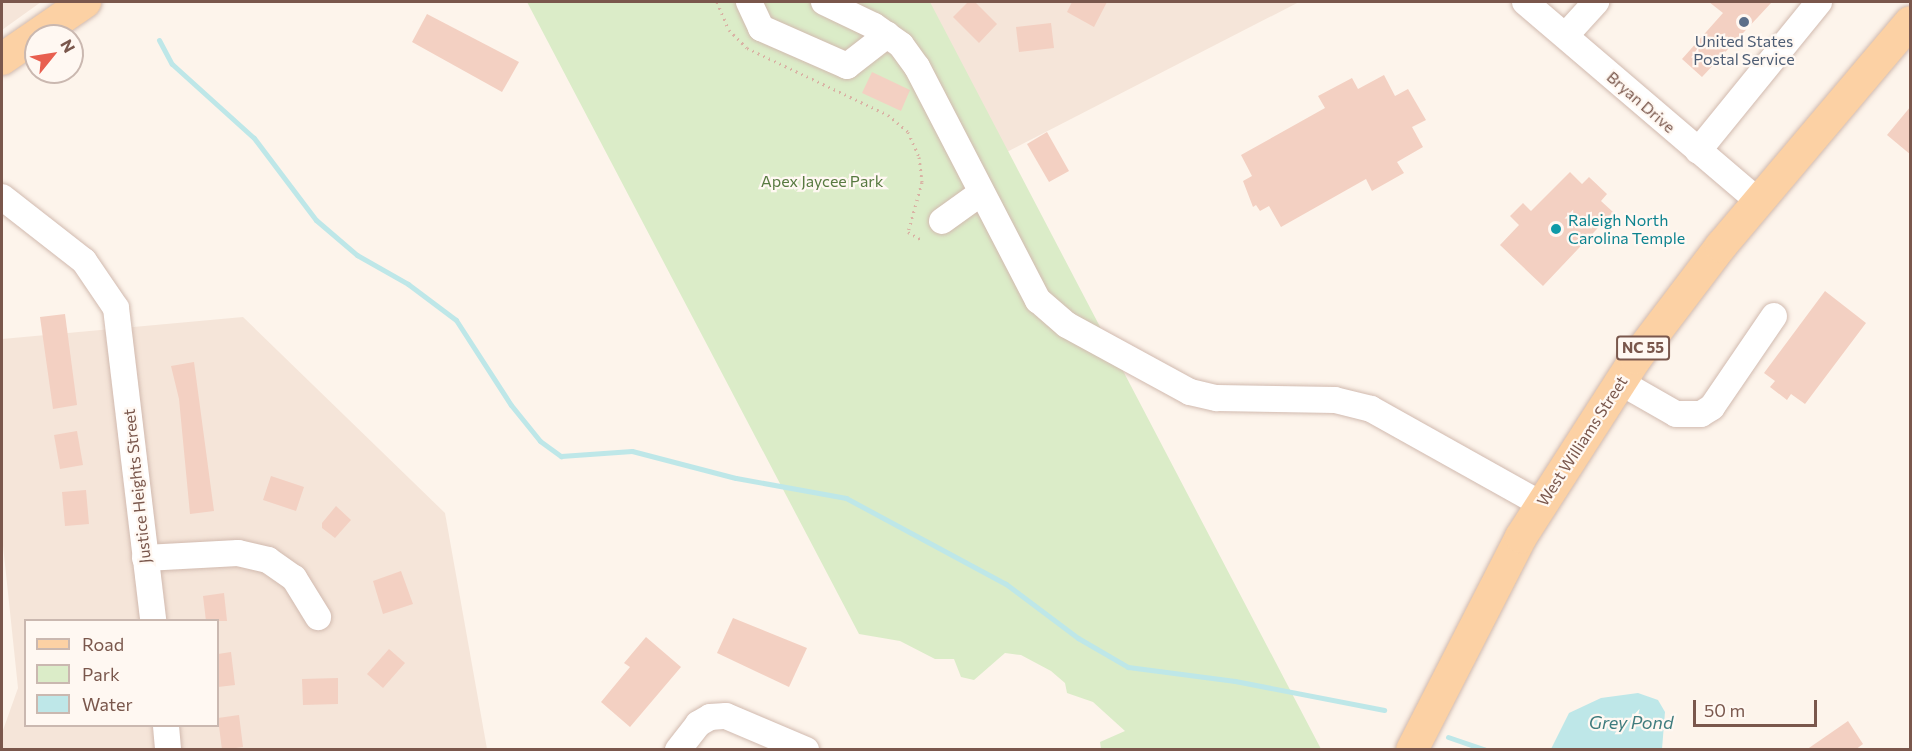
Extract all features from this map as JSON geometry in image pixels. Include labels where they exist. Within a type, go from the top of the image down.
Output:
[{"type":"main road","points":[[2,59],[85,2]]},
{"type":"main road","name":"West Williams Street","points":[[1412,750],[1486,600],[1540,504],[1620,382],[1690,285],[1911,21]]},
{"type":"street","points":[[749,2],[750,12],[761,28],[847,66],[887,35]]},
{"type":"street","points":[[824,2],[887,35],[901,45],[917,67],[1038,300],[1067,325],[1129,361],[1190,392],[1217,398],[1335,400],[1371,409],[1540,504]]},
{"type":"street","name":"Bryan Drive","points":[[1525,2],[1758,201]]},
{"type":"street","points":[[1566,35],[1596,2]]},
{"type":"street","points":[[1698,151],[1819,2]]},
{"type":"street","points":[[942,221],[981,193]]},
{"type":"street","name":"Justice Heights Street","points":[[2,197],[84,261],[116,308],[153,619]]},
{"type":"street","points":[[1620,382],[1676,414],[1701,414],[1712,407],[1774,316]]},
{"type":"street","points":[[145,558],[238,553],[268,560],[294,578],[318,617]]},
{"type":"street","points":[[678,750],[698,724],[710,717],[726,716],[806,750]]},
{"type":"street","points":[[165,727],[168,750]]},
{"type":"path","points":[[717,2],[729,30],[747,48],[888,115],[908,132],[919,157],[922,182],[908,232],[920,239]]},
{"type":"shaded area","points":[[2,2],[41,2],[2,30]]},
{"type":"shaded area","points":[[914,2],[1299,2],[999,156]]},
{"type":"shaded area","points":[[243,317],[445,513],[487,749],[2,750],[2,733],[18,688],[2,536],[2,339]]},
{"type":"green space","name":"Apex Jaycee Park","points":[[527,2],[930,2],[1321,749],[1101,749],[1100,742],[1125,731],[1093,702],[1067,693],[1065,683],[1051,671],[1021,655],[1005,653],[974,680],[961,677],[954,659],[935,659],[900,641],[859,634]]},
{"type":"water","name":"Grey Pond","points":[[1638,693],[1658,700],[1665,712],[1662,749],[1551,749],[1569,713],[1601,698]]},
{"type":"building","points":[[968,2],[975,2],[997,24],[979,43],[953,17]]},
{"type":"building","points":[[1072,2],[1107,2],[1094,27],[1067,12]]},
{"type":"building","points":[[1709,2],[1772,2],[1702,77],[1682,59],[1723,13]]},
{"type":"building","points":[[427,14],[519,62],[502,92],[412,42]]},
{"type":"building","points":[[1051,23],[1054,48],[1019,52],[1016,27]]},
{"type":"building","points":[[872,72],[910,90],[901,111],[862,93]]},
{"type":"building","points":[[1384,75],[1395,96],[1408,89],[1426,120],[1412,127],[1423,147],[1397,162],[1404,173],[1372,191],[1366,179],[1281,227],[1269,206],[1260,211],[1256,205],[1253,207],[1243,181],[1252,176],[1241,155],[1325,108],[1318,96],[1352,78],[1358,89]]},
{"type":"building","points":[[1911,106],[1911,155],[1887,135]]},
{"type":"building","points":[[1047,132],[1069,171],[1049,182],[1027,144]]},
{"type":"building","name":"Raleigh North Carolina Temple","points":[[1570,172],[1582,184],[1589,177],[1607,194],[1601,201],[1613,212],[1543,286],[1500,245],[1519,225],[1510,216],[1523,203],[1531,211]]},
{"type":"building","points":[[1825,291],[1866,323],[1805,404],[1791,394],[1787,400],[1770,387],[1775,381],[1764,373]]},
{"type":"building","points":[[65,314],[77,405],[53,409],[40,317]]},
{"type":"building","points":[[194,362],[214,511],[190,514],[179,399],[171,366]]},
{"type":"building","points":[[77,431],[83,465],[60,469],[54,435]]},
{"type":"building","points":[[271,476],[304,487],[296,511],[263,500]]},
{"type":"building","points":[[86,490],[89,524],[65,526],[62,492]]},
{"type":"building","points":[[336,506],[351,520],[335,538],[322,528],[322,523]]},
{"type":"building","points":[[401,571],[413,604],[383,614],[373,581]]},
{"type":"building","points":[[224,593],[227,621],[206,619],[203,596]]},
{"type":"building","points":[[733,618],[807,648],[789,687],[717,653]]},
{"type":"building","points":[[646,637],[681,667],[630,727],[601,702],[630,667],[624,663]]},
{"type":"building","points":[[389,649],[405,663],[383,688],[367,674]]},
{"type":"building","points":[[231,652],[235,685],[219,687],[219,654]]},
{"type":"building","points":[[338,678],[338,704],[303,705],[302,679]]},
{"type":"building","points":[[239,715],[243,747],[222,750],[219,718]]},
{"type":"building","points":[[1848,721],[1863,744],[1855,750],[1806,750]]},
{"type":"waterway","points":[[159,40],[172,64],[254,138],[316,220],[357,255],[408,284],[456,320],[511,405],[540,441],[561,456],[632,451],[736,478],[846,498],[1006,584],[1078,638],[1128,667],[1235,681],[1384,710]]},
{"type":"waterway","points":[[1448,737],[1485,750]]},
{"type":"place","name":"United States Postal Service","points":[[1744,22]]},
{"type":"place","name":"Raleigh North Carolina Temple","points":[[1556,229]]}]
